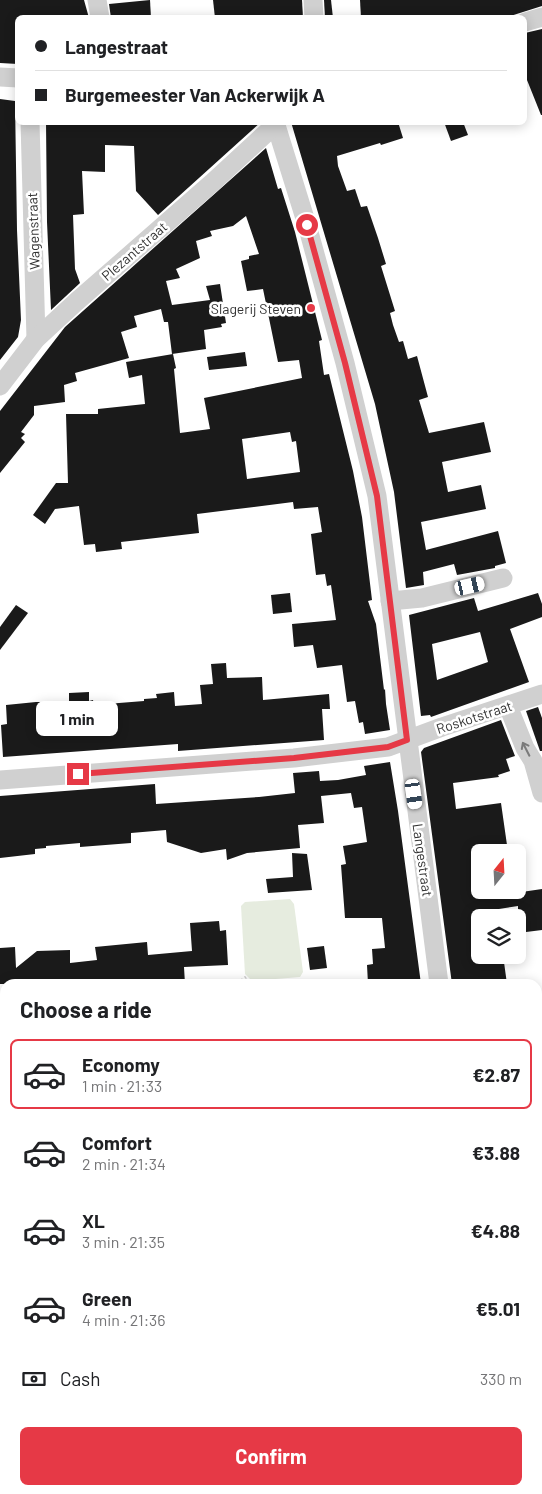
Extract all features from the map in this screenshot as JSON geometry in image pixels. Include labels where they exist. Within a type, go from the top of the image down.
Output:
[{"type":"street","points":[[97,0],[100,15]]},
{"type":"street","points":[[313,0],[314,15]]},
{"type":"street","points":[[527,21],[542,17]]},
{"type":"street","points":[[0,77],[15,78]]},
{"type":"street","name":"Wagenstraat","points":[[30,125],[36,339]]},
{"type":"street","name":"Plezantstraat","points":[[0,386],[36,339],[212,183],[274,125]]},
{"type":"street","name":"Langestraat","points":[[277,125],[307,225],[345,363],[377,496],[438,979]]},
{"type":"street","points":[[390,601],[422,598],[503,578]]},
{"type":"street","name":"Roskotstraat","points":[[0,780],[294,758],[388,747],[542,694]]},
{"type":"street","points":[[508,706],[525,748],[533,761],[542,793]]},
{"type":"shaded area","points":[[290,899],[294,904],[303,972],[300,977],[250,979],[245,974],[241,906],[245,902]]},
{"type":"building","points":[[0,0],[84,0],[88,15],[15,15],[15,64],[0,63]]},
{"type":"building","points":[[150,0],[151,15],[111,15],[109,4]]},
{"type":"building","points":[[213,0],[302,0],[303,15],[215,15]]},
{"type":"building","points":[[324,0],[331,0],[333,15],[325,15]]},
{"type":"building","points":[[360,0],[542,0],[542,6],[514,15],[361,15]]},
{"type":"building","points":[[542,29],[542,115],[527,80],[527,33]]},
{"type":"building","points":[[0,99],[15,101],[17,230],[21,320],[18,337],[0,360]]},
{"type":"building","points":[[46,125],[258,125],[158,215],[136,191],[134,146],[105,145],[105,172],[82,171],[84,214],[73,215],[75,269],[80,283],[51,310],[47,222]]},
{"type":"building","points":[[292,125],[399,125],[403,138],[337,156],[338,166],[347,191],[355,189],[361,207],[367,206],[378,238],[386,264],[381,266],[395,311],[390,313],[393,325],[399,342],[403,341],[408,359],[417,356],[428,397],[419,400],[429,433],[484,422],[491,452],[442,462],[448,492],[481,485],[486,509],[421,522],[426,550],[498,531],[506,563],[495,566],[495,568],[457,575],[454,564],[423,572],[424,585],[406,588],[394,492],[375,404]]},
{"type":"building","points":[[445,125],[464,125],[468,135],[451,141]]},
{"type":"building","points":[[266,148],[278,189],[281,188],[295,232],[322,340],[319,341],[324,375],[329,374],[353,471],[362,517],[372,600],[368,601],[376,624],[390,730],[365,734],[363,722],[359,723],[355,701],[347,702],[342,665],[317,668],[313,645],[294,647],[292,624],[336,620],[331,585],[327,586],[325,574],[316,575],[311,534],[322,532],[318,507],[294,509],[293,502],[197,514],[199,533],[121,542],[122,549],[96,552],[95,544],[84,545],[79,506],[55,509],[45,524],[33,515],[56,483],[68,483],[66,414],[98,414],[98,409],[145,404],[142,375],[129,378],[126,362],[173,354],[176,368],[174,369],[180,433],[210,429],[204,398],[302,378],[299,360],[278,362],[263,289],[247,291],[241,261],[249,259],[249,256],[259,254],[246,216],[233,226],[210,231],[212,236],[196,241],[200,258],[176,269],[180,278],[166,281],[172,305],[210,300],[206,286],[220,284],[226,323],[221,324],[222,327],[204,330],[206,349],[172,354],[168,322],[164,322],[161,309],[134,316],[137,327],[121,332],[129,358],[75,373],[77,381],[64,385],[65,402],[34,406],[34,415],[21,432],[25,434],[21,438],[25,442],[0,473],[0,411],[65,327]],"holes":[[[290,432],[292,442],[296,441],[300,472],[247,479],[242,439]]]},
{"type":"building","points":[[245,352],[247,366],[209,370],[207,357]]},
{"type":"building","points":[[290,593],[292,612],[273,614],[271,595]]},
{"type":"building","points":[[538,593],[542,604],[542,617],[510,629],[529,682],[431,717],[430,715],[421,716],[409,615],[474,598],[478,611]],"holes":[[[480,632],[488,662],[437,680],[432,644]]]},
{"type":"building","points":[[16,605],[28,613],[0,650],[0,627]]},
{"type":"building","points":[[226,663],[227,678],[262,677],[263,700],[329,694],[330,709],[322,709],[324,740],[178,751],[178,744],[3,757],[1,725],[7,724],[6,705],[36,702],[43,702],[43,705],[69,703],[69,693],[89,692],[89,701],[93,700],[94,705],[144,701],[144,699],[157,698],[156,694],[174,692],[175,706],[202,704],[200,685],[213,684],[211,664]]},
{"type":"building","points":[[538,707],[542,718],[542,751],[540,751],[526,711]]},
{"type":"building","points":[[501,720],[515,756],[506,759],[510,771],[498,775],[499,777],[453,783],[456,809],[501,803],[507,844],[471,844],[471,899],[526,899],[526,891],[542,889],[542,930],[526,932],[526,909],[518,909],[518,906],[499,909],[471,909],[471,964],[504,964],[506,979],[451,979],[421,752],[424,748]]},
{"type":"building","points":[[390,762],[420,979],[368,979],[367,965],[373,964],[372,949],[385,948],[382,918],[345,918],[341,865],[346,864],[343,846],[367,842],[362,807],[354,808],[351,793],[321,796],[324,823],[298,825],[300,848],[247,853],[227,860],[226,849],[201,853],[167,842],[166,830],[131,833],[131,843],[80,847],[80,843],[46,846],[46,848],[35,849],[35,854],[0,858],[0,796],[155,784],[156,804],[259,797],[295,793],[293,773],[319,771],[320,781],[338,780],[366,775],[364,766]]},
{"type":"building","points":[[292,853],[307,854],[312,890],[268,893],[266,879],[293,877]]},
{"type":"building","points":[[219,921],[220,931],[226,930],[228,965],[184,967],[185,979],[0,979],[0,948],[15,947],[16,968],[37,951],[70,950],[70,963],[97,960],[95,947],[147,942],[148,955],[192,951],[190,923]]},
{"type":"building","points":[[324,946],[327,968],[310,970],[307,948]]},
{"type":"place","name":"Slagerij Steven","points":[[311,308]]},
{"type":"route","points":[[78,774],[294,758],[388,747],[407,740],[377,496],[345,363],[307,225]]}]
